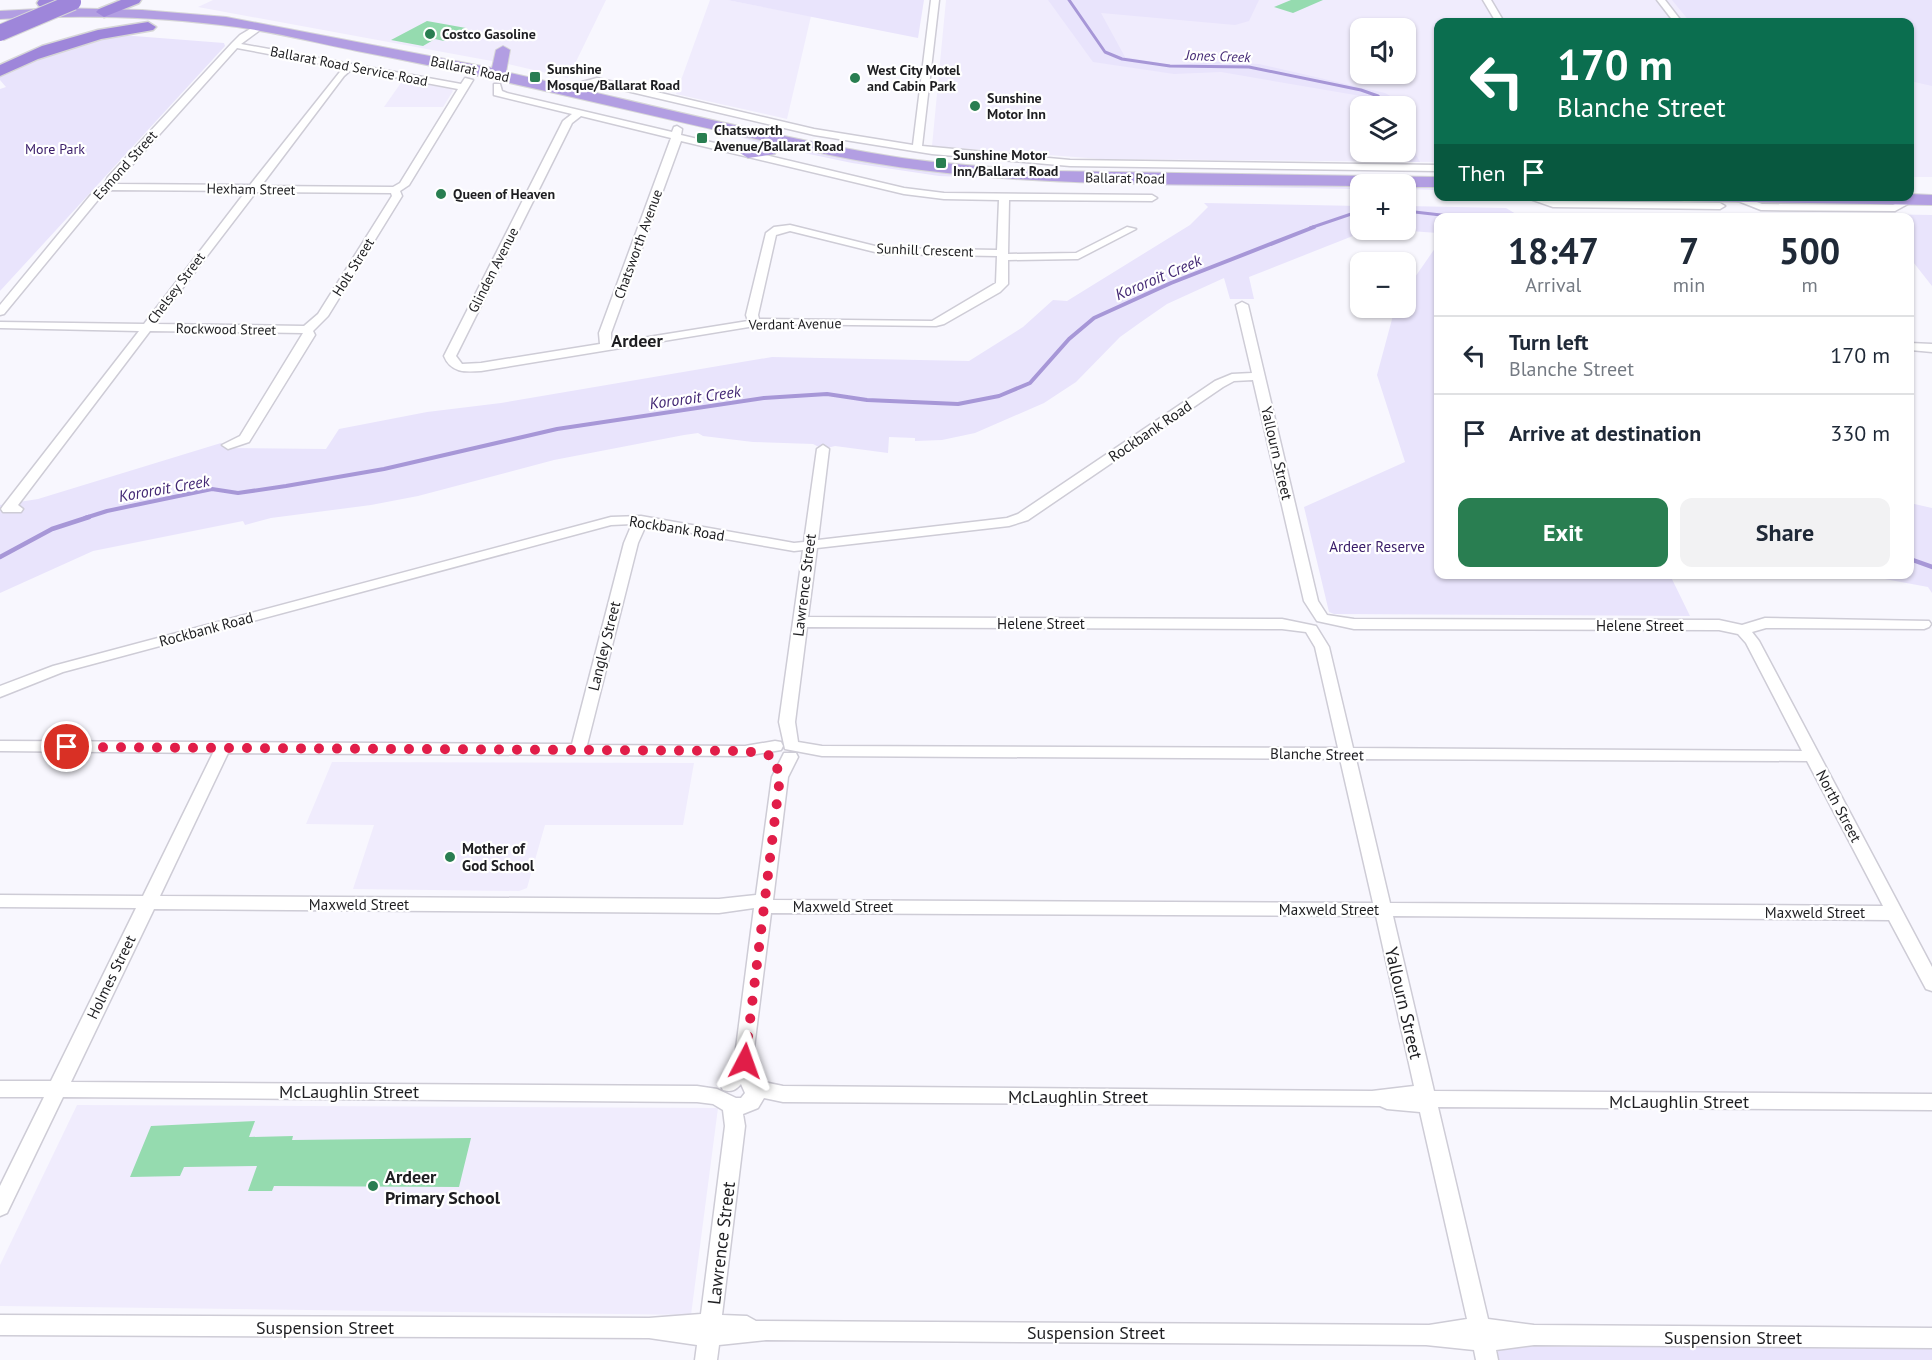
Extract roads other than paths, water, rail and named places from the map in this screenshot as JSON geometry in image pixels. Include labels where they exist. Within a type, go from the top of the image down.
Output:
[{"type":"highway","points":[[5,69],[68,40],[82,25],[104,12],[134,0]]},
{"type":"highway","points":[[0,20],[48,1]]},
{"type":"highway","points":[[0,33],[76,1]]},
{"type":"highway","name":"Ballarat Road","points":[[0,15],[104,12],[149,14],[199,18],[260,27],[405,55],[498,80],[687,125],[1007,179],[1434,182]]},
{"type":"highway","points":[[33,56],[98,35],[149,14]]},
{"type":"highway","name":"Ballarat Road","points":[[0,26],[82,25],[149,14],[239,41],[465,83],[498,80]]},
{"type":"highway","points":[[498,80],[503,50]]},
{"type":"highway","points":[[405,55],[460,60],[479,59]]},
{"type":"highway","name":"Ballarat Road","points":[[687,125],[773,154],[898,175],[1350,192]]},
{"type":"highway","points":[[748,153],[773,154]]},
{"type":"highway","points":[[1914,193],[1932,188]]},
{"type":"highway","points":[[1416,193],[1434,194]]},
{"type":"highway","points":[[1914,195],[1932,200]]},
{"type":"street","points":[[917,148],[935,0]]},
{"type":"street","points":[[1487,0],[1498,18]]},
{"type":"street","points":[[1661,0],[1675,18]]},
{"type":"street","name":"Esmond Street","points":[[0,312],[98,194],[108,187],[112,179],[239,41],[260,27]]},
{"type":"street","name":"Ballarat Road Service Road","points":[[239,41],[352,65],[465,83]]},
{"type":"street","name":"Chelsey Street","points":[[16,509],[8,509],[251,189],[341,74],[352,65]]},
{"type":"street","name":"Ballarat Road","points":[[498,80],[497,93],[579,113],[687,125],[847,138],[917,148],[1007,179],[1152,198]]},
{"type":"street","name":"Ballarat Road","points":[[583,83],[597,81],[748,153]]},
{"type":"street","name":"Holt Street","points":[[228,445],[245,439],[309,335],[307,330],[317,324],[397,196],[395,190],[405,185],[465,83]]},
{"type":"street","name":"Glinden Avenue","points":[[456,366],[452,363],[450,356],[568,121],[579,113]]},
{"type":"street","name":"Chatsworth Avenue","points":[[607,346],[604,341],[605,333],[687,125]]},
{"type":"street","name":"Ballarat Road","points":[[1007,179],[1140,165],[1434,168]]},
{"type":"street","name":"Verdant Avenue","points":[[456,366],[481,367],[755,323],[940,322],[996,290],[1002,284],[1007,179]]},
{"type":"street","name":"Hexham Street","points":[[108,187],[395,190]]},
{"type":"street","points":[[1543,201],[1553,204],[1578,205],[1671,201]]},
{"type":"street","points":[[1729,201],[1761,207],[1890,208],[1898,207],[1904,201]]},
{"type":"street","points":[[755,323],[752,315],[771,233],[778,229],[768,218]]},
{"type":"street","name":"Sunhill Crescent","points":[[778,229],[790,228],[883,251],[1078,256],[1131,229]]},
{"type":"street","name":"Yallourn Street","points":[[1242,304],[1483,1343]]},
{"type":"street","name":"Rockwood Street","points":[[0,325],[307,330]]},
{"type":"street","points":[[1914,347],[1932,348]]},
{"type":"street","name":"Rockbank Road","points":[[0,692],[58,669],[611,520],[636,520],[794,547],[1017,520],[1225,381],[1260,378]]},
{"type":"street","name":"Lawrence Street","points":[[706,1360],[739,1098],[737,1076],[744,1056],[823,449]]},
{"type":"street","name":"Langley Street","points":[[578,750],[636,520]]},
{"type":"street","name":"Helene Street","points":[[800,622],[1719,625],[1743,630],[1764,623],[1924,624]]},
{"type":"street","name":"North Street","points":[[1743,630],[1752,641],[1932,984]]},
{"type":"street","name":"Blanche Street","points":[[0,746],[1812,756]]},
{"type":"street","name":"Holmes Street","points":[[0,1207],[223,748]]},
{"type":"street","name":"Maxweld Street","points":[[0,901],[1895,913]]},
{"type":"street","name":"McLaughlin Street","points":[[0,1089],[698,1094],[739,1098],[783,1094],[1372,1099],[1410,1105],[1427,1100],[1932,1102]]},
{"type":"street","name":"Suspension Street","points":[[0,1325],[649,1328],[675,1334],[710,1330],[766,1330],[1426,1335],[1483,1343],[1534,1335],[1932,1338]]},
{"type":"waterway","name":"Jones Creek","points":[[1069,0],[1105,52],[1122,59],[1170,66],[1249,67],[1361,90],[1378,96]]},
{"type":"waterway","name":"Kororoit Creek","points":[[1416,212],[1434,214]]},
{"type":"waterway","name":"Kororoit Creek","points":[[1310,228],[1350,214]]},
{"type":"waterway","name":"Kororoit Creek","points":[[85,518],[107,511],[212,489],[238,493],[286,486],[384,469],[557,429],[764,398],[827,394],[867,400],[958,404],[999,396],[1030,383],[1069,339],[1094,318],[1171,283],[1314,227]]},
{"type":"waterway","name":"Kororoit Creek","points":[[0,557],[52,529],[89,517]]},
{"type":"waterway","name":"Kororoit Creek","points":[[1914,560],[1932,567]]},
{"type":"place","name":"Costco Gasoline","points":[[430,34]]},
{"type":"place","name":"Sunshine Mosque/Ballarat Road","points":[[535,77]]},
{"type":"place","name":"West City Motel and Cabin Park","points":[[855,78]]},
{"type":"place","name":"Sunshine Motor Inn","points":[[975,106]]},
{"type":"place","name":"Chatsworth Avenue/Ballarat Road","points":[[702,138]]},
{"type":"place","name":"Sunshine Motor Inn/Ballarat Road","points":[[941,163]]},
{"type":"place","name":"Queen of Heaven","points":[[441,194]]},
{"type":"place","name":"Mother of God School","points":[[450,857]]},
{"type":"place","name":"Ardeer Primary School","points":[[373,1186]]},
{"type":"district","name":"Ardeer","points":[[637,340]]},
{"type":"park label","name":"More Park","points":[[55,149]]},
{"type":"park label","name":"Ardeer Reserve","points":[[1377,546]]}]
